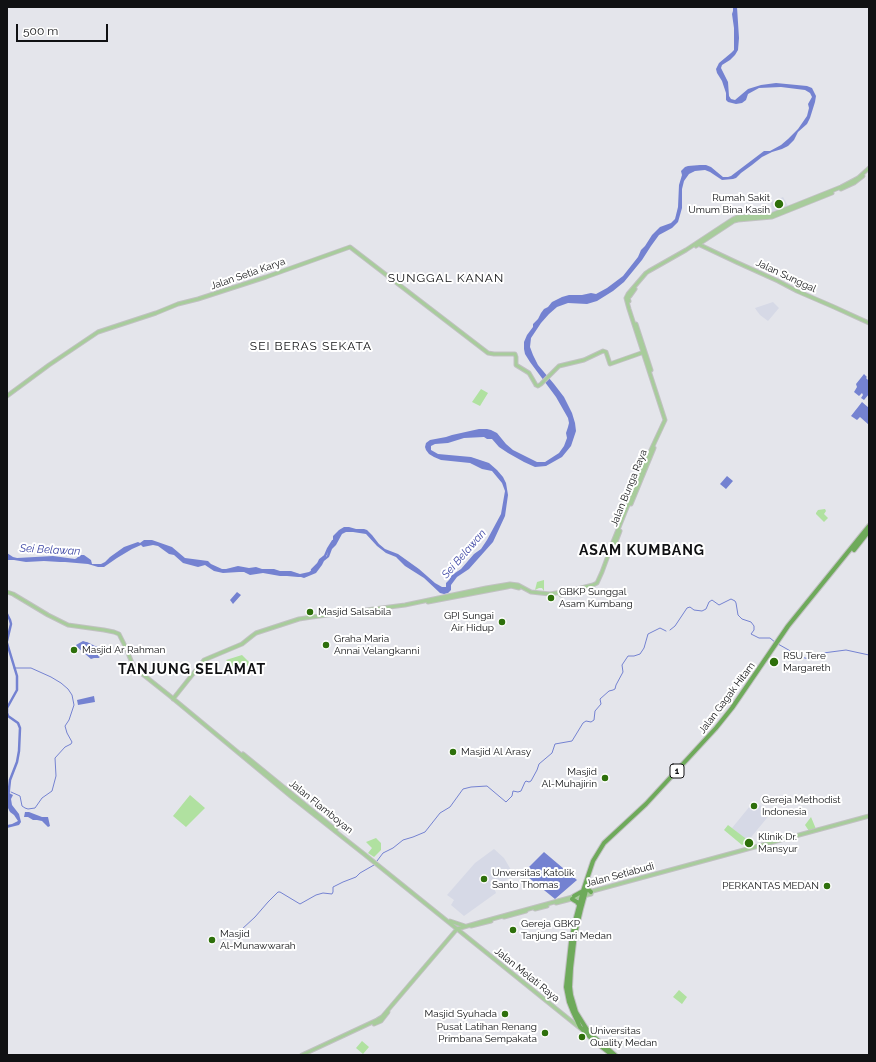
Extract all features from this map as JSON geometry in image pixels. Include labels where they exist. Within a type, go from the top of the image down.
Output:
[{"type":"highway","name":"Jalan Gagak Hitam","points":[[818,591],[869,526]]},
{"type":"highway","name":"Jalan Gagak Hitam","points":[[585,894],[593,861],[600,848],[675,775],[716,728],[777,645],[788,626],[869,531]]},
{"type":"highway","points":[[579,905],[573,897],[585,894]]},
{"type":"highway","name":"1","points":[[585,894],[579,905],[572,932],[569,968],[571,995],[580,1019],[594,1036],[615,1055]]},
{"type":"highway","name":"1","points":[[585,894],[575,934],[566,987],[567,995],[582,1030],[612,1055]]},
{"type":"main road","name":"Jalan Bunga Raya","points":[[173,698],[204,660],[236,648],[257,634],[309,618],[406,606],[511,586],[518,587],[528,592],[554,595],[569,593],[595,586],[599,583],[654,445],[667,420],[629,309],[626,298],[628,294],[646,273],[698,244],[734,221],[771,215],[841,187],[858,178],[869,169]]},
{"type":"main road","name":"Jalan Sunggal","points":[[698,244],[869,323]]},
{"type":"main road","name":"Jalan Setia Karya","points":[[7,396],[98,332],[150,316],[178,304],[266,277],[350,247],[488,353],[515,354],[517,366],[529,373],[536,385],[540,384],[559,366],[584,360],[603,351],[606,352],[610,364],[644,352]]},
{"type":"main road","name":"Jalan Flamboyan","points":[[7,592],[13,594],[48,616],[68,625],[118,633],[136,669],[460,931]]},
{"type":"main road","name":"Jalan Setiabudi","points":[[585,894],[869,816]]},
{"type":"main road","name":"Jalan Setiabudi","points":[[302,1055],[382,1017],[454,934],[465,927],[573,897]]},
{"type":"main road","points":[[450,922],[465,927]]},
{"type":"main road","points":[[450,922],[454,934],[465,927]]},
{"type":"main road","name":"Jalan Melati Raya","points":[[460,931],[582,1030]]},
{"type":"main road","name":"Jalan Setiabudi","points":[[306,1055],[384,1018],[454,934]]},
{"type":"main road","points":[[570,1020],[576,1018]]},
{"type":"shaded area","name":"Rumah Sakit Umum Bina Kasih","points":[[783,197],[788,206],[772,213],[771,202]]},
{"type":"shaded area","points":[[773,302],[779,308],[768,321],[760,315],[755,308]]},
{"type":"shaded area","points":[[760,805],[771,813],[748,841],[732,828],[750,806],[756,810]]},
{"type":"shaded area","name":"Unversitas Katolik Santo Thomas","points":[[494,849],[504,858],[514,875],[497,886],[494,884],[493,886],[496,893],[464,916],[451,905],[454,900],[447,895],[475,863]]},
{"type":"green space","points":[[481,389],[488,393],[480,406],[472,402]]},
{"type":"green space","points":[[825,509],[826,511],[824,514],[828,518],[824,522],[816,513],[818,510]]},
{"type":"green space","points":[[544,580],[544,591],[542,588],[535,590],[537,582]]},
{"type":"green space","points":[[242,655],[250,663],[240,674],[226,660]]},
{"type":"green space","points":[[190,795],[205,808],[186,827],[173,816]]},
{"type":"green space","points":[[811,817],[816,829],[809,831],[805,825]]},
{"type":"green space","points":[[728,825],[749,841],[742,845],[724,830]]},
{"type":"green space","points":[[376,838],[381,843],[381,850],[374,857],[368,853],[372,848],[366,842]]},
{"type":"green space","points":[[679,990],[687,997],[682,1004],[673,997]]},
{"type":"green space","points":[[362,1041],[369,1047],[363,1054],[356,1048]]},
{"type":"water","name":"Sei Belawan","points":[[733,7],[737,7],[739,38],[738,50],[730,60],[722,65],[721,68],[728,82],[729,96],[731,99],[735,100],[748,89],[761,85],[776,83],[807,86],[812,88],[816,96],[810,118],[807,124],[798,132],[794,140],[788,146],[762,157],[736,178],[722,180],[705,170],[695,171],[689,174],[684,181],[682,189],[682,208],[678,222],[672,228],[659,235],[642,260],[624,282],[597,301],[587,304],[568,303],[557,307],[541,323],[531,338],[530,347],[538,365],[564,397],[575,423],[576,431],[571,446],[562,457],[546,466],[535,467],[508,453],[499,447],[492,439],[487,439],[484,437],[464,438],[431,446],[431,450],[438,454],[471,457],[489,463],[503,477],[506,483],[508,495],[505,516],[493,542],[469,569],[457,577],[451,585],[451,590],[448,593],[440,593],[424,578],[405,566],[396,557],[386,553],[377,546],[366,534],[353,532],[346,532],[342,534],[332,549],[329,557],[324,561],[316,573],[304,578],[263,573],[250,575],[244,572],[223,573],[214,571],[205,565],[198,567],[183,563],[174,555],[169,554],[158,546],[153,545],[143,547],[141,545],[132,549],[104,567],[65,562],[26,562],[7,560],[7,553],[17,558],[53,556],[75,559],[79,555],[84,555],[91,560],[92,564],[101,564],[124,547],[138,542],[140,543],[144,540],[152,540],[172,547],[185,558],[208,561],[222,569],[238,566],[249,568],[256,567],[262,569],[291,571],[300,574],[309,572],[315,568],[320,560],[327,556],[328,549],[333,543],[333,536],[344,527],[349,527],[367,530],[385,549],[398,554],[435,583],[442,587],[446,587],[446,583],[452,575],[461,569],[474,554],[481,549],[487,540],[501,514],[505,491],[502,483],[492,471],[482,469],[470,463],[441,460],[429,454],[425,447],[426,443],[430,440],[479,429],[487,429],[497,433],[513,450],[537,462],[545,462],[559,453],[567,438],[566,433],[569,423],[568,418],[556,397],[530,362],[524,349],[524,342],[527,335],[541,313],[552,302],[562,297],[591,293],[596,294],[623,276],[638,257],[641,250],[652,235],[660,227],[671,223],[675,219],[678,207],[679,185],[682,175],[681,171],[685,167],[706,165],[711,167],[723,177],[731,176],[764,151],[770,151],[781,145],[798,129],[807,116],[809,108],[808,104],[812,97],[810,93],[805,90],[781,87],[759,88],[748,94],[746,100],[742,103],[736,104],[726,100],[726,93],[716,69],[719,63],[734,50]]},
{"type":"water","points":[[864,374],[869,381],[869,394],[864,400],[861,398],[863,395],[862,393],[859,396],[854,392],[857,387],[856,384]]},
{"type":"water","points":[[862,402],[869,408],[869,425],[860,417],[857,420],[851,416]]},
{"type":"water","points":[[727,476],[733,481],[726,489],[720,484]]},
{"type":"water","points":[[237,592],[241,595],[233,604],[230,600]]},
{"type":"water","points":[[83,641],[101,647],[103,651],[99,658],[91,659],[77,647],[76,645]]},
{"type":"water","points":[[94,696],[95,702],[78,705],[77,700]]},
{"type":"water","points":[[9,793],[13,795],[11,799],[12,805],[19,814],[21,822],[19,825],[7,828],[7,825],[18,821],[7,806]]},
{"type":"water","points":[[25,812],[42,817],[48,817],[50,826],[48,827],[42,821],[24,817]]},
{"type":"water","points":[[544,852],[577,880],[555,899],[523,873]]},
{"type":"waterway","name":"Sei Belawan","points":[[312,570],[325,556],[333,541]]},
{"type":"waterway","points":[[670,630],[675,626],[687,608],[690,607],[694,610],[702,611],[706,609],[709,602],[712,600],[719,605],[731,599],[736,603],[738,615],[742,619],[751,622],[754,626],[754,630],[751,634],[759,638],[770,638],[776,643]]},
{"type":"waterway","name":"Sei Belawan","points":[[7,614],[11,624],[7,641]]},
{"type":"waterway","points":[[377,861],[383,853],[393,848],[403,840],[425,832],[440,813],[450,807],[463,789],[487,786],[506,802],[512,796],[513,791],[521,791],[525,782],[531,781],[539,764],[552,753],[555,744],[572,741],[583,723],[594,720],[595,711],[601,704],[600,699],[609,691],[615,689],[623,672],[622,665],[628,656],[640,654],[644,648],[648,634],[660,628],[666,631]]},
{"type":"waterway","name":"Sei Belawan","points":[[7,643],[17,676],[17,690],[7,708],[7,712]]},
{"type":"waterway","points":[[778,644],[801,657],[813,660],[823,653],[846,650],[869,655]]},
{"type":"waterway","points":[[11,792],[20,796],[22,806],[28,809],[35,808],[42,798],[52,791],[56,776],[55,758],[72,742],[65,726],[69,720],[74,705],[72,695],[61,683],[31,668],[14,668]]},
{"type":"waterway","name":"Sei Belawan","points":[[7,713],[8,716],[18,723],[20,728],[19,751],[17,762],[10,780],[8,798]]},
{"type":"waterway","points":[[241,930],[278,892],[300,904],[316,895],[323,893],[332,894],[333,887],[356,877],[374,865]]},
{"type":"place","name":"Rumah Sakit Umum Bina Kasih","points":[[779,204]]},
{"type":"place","name":"GBKP Sunggal Asam Kumbang","points":[[551,598]]},
{"type":"place","name":"Masjid Salsabila","points":[[310,612]]},
{"type":"place","name":"GPI Sungai Air Hidup","points":[[502,622]]},
{"type":"place","name":"Graha Maria Annai Velangkanni","points":[[326,645]]},
{"type":"place","name":"Masjid Ar Rahman","points":[[74,650]]},
{"type":"place","name":"RSU Tere Margareth","points":[[774,662]]},
{"type":"place","name":"Masjid Al Arasy","points":[[453,752]]},
{"type":"place","name":"Masjid Al-Muhajirin","points":[[605,778]]},
{"type":"place","name":"Gereja Methodist Indonesia","points":[[754,806]]},
{"type":"place","name":"Klinik Dr. Mansyur","points":[[749,843]]},
{"type":"place","name":"Unversitas Katolik Santo Thomas","points":[[484,879]]},
{"type":"place","name":"PERKANTAS MEDAN","points":[[827,886]]},
{"type":"place","name":"Gereja GBKP Tanjung Sari Medan","points":[[513,930]]},
{"type":"place","name":"Masjid Al-Munawwarah","points":[[212,940]]},
{"type":"place","name":"Masjid Syuhada","points":[[505,1014]]},
{"type":"place","name":"Pusat Latihan Renang Primbana Sempakata","points":[[545,1033]]},
{"type":"place","name":"Universitas Quality Medan","points":[[582,1037]]},
{"type":"district","name":"SUNGGAL KANAN","points":[[446,278]]},
{"type":"district","name":"SEI BERAS SEKATA","points":[[311,346]]},
{"type":"district","name":"ASAM KUMBANG","points":[[642,551]]},
{"type":"district","name":"TANJUNG SELAMAT","points":[[192,670]]}]
